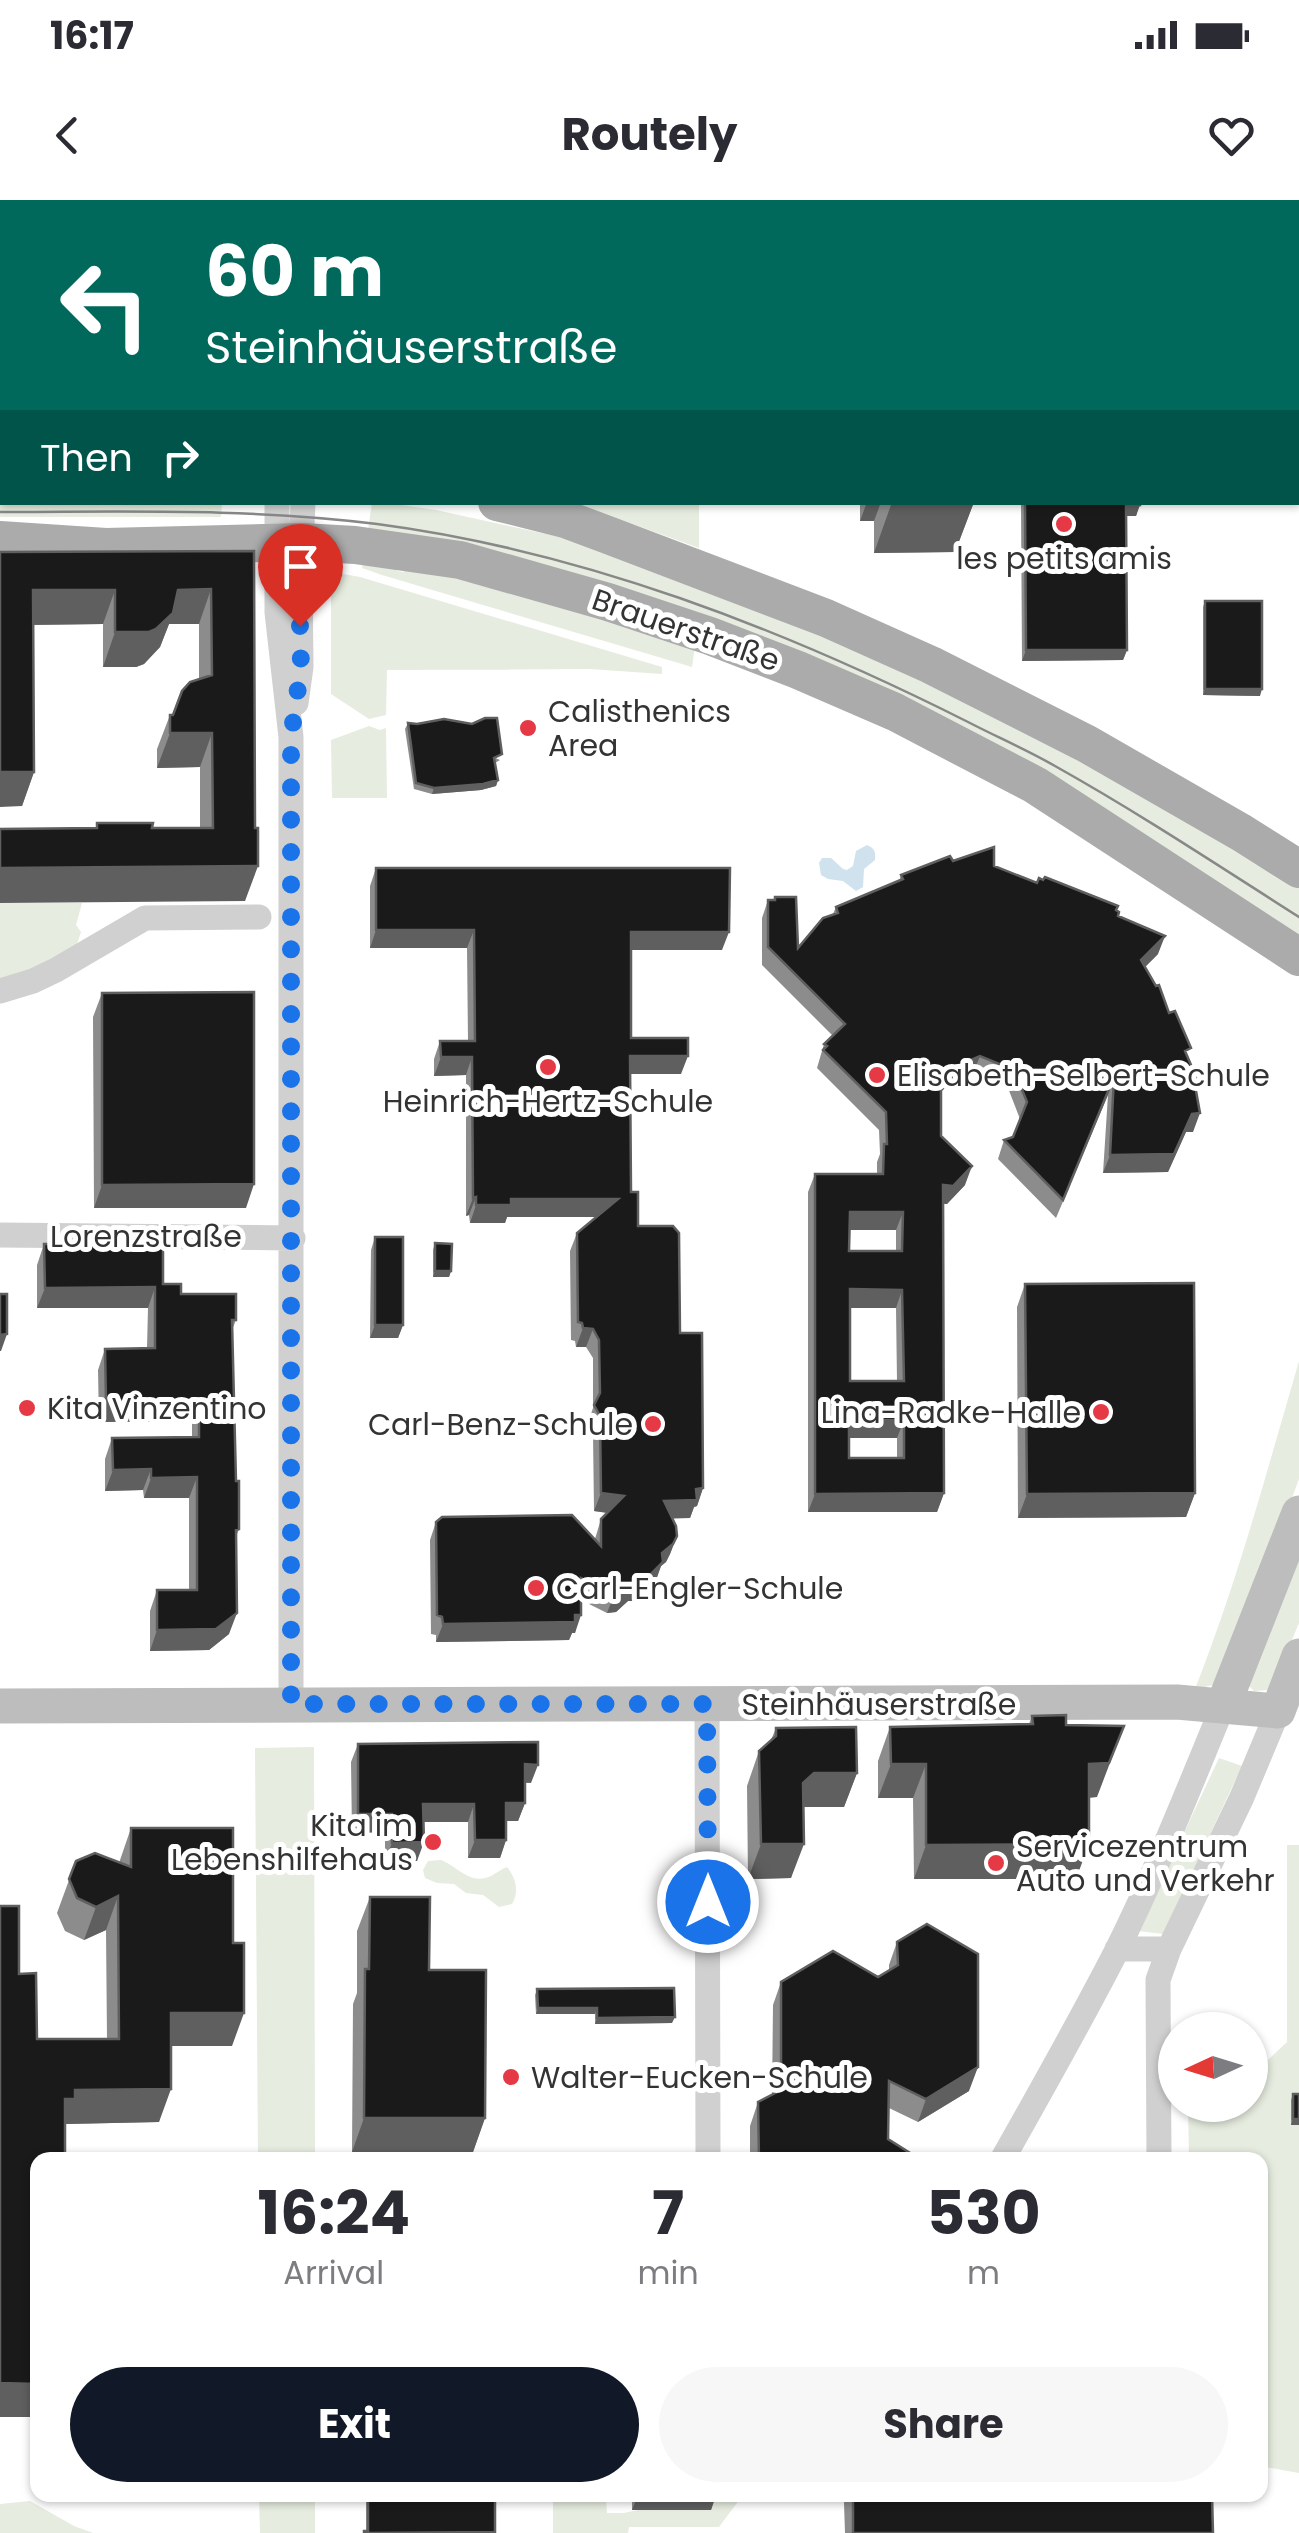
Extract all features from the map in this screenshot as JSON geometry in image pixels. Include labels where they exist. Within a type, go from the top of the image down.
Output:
[{"type":"main road","name":"Brauerstraße","points":[[509,505],[565,519],[812,612],[931,665],[1087,744],[1299,869]]},
{"type":"main road","name":"Brauerstraße","points":[[0,540],[106,547],[355,544],[429,555],[548,583],[686,627],[895,712],[1035,785],[1299,957]]},
{"type":"street","points":[[278,505],[288,543]]},
{"type":"street","points":[[291,1704],[291,737],[279,645],[288,543],[303,505]]},
{"type":"street","points":[[0,992],[56,970],[145,918],[259,917]]},
{"type":"street","name":"Lorenzstraße","points":[[0,1235],[292,1238]]},
{"type":"street","points":[[1007,2152],[1117,1949],[1174,1824],[1299,1513]]},
{"type":"street","points":[[1159,2152],[1158,1980],[1169,1949],[1242,1798],[1299,1656]]},
{"type":"street","name":"Steinhäuserstraße","points":[[0,1706],[1177,1702],[1278,1710]]},
{"type":"street","points":[[707,1704],[708,2152]]},
{"type":"street","points":[[1117,1949],[1169,1949]]},
{"type":"shaded area","points":[[0,505],[222,505],[221,517],[0,517]]},
{"type":"shaded area","points":[[372,505],[402,505],[569,539],[933,678],[1299,881],[1299,934],[1087,801],[1007,756],[367,537]]},
{"type":"shaded area","points":[[581,505],[699,505],[699,548]]},
{"type":"shaded area","points":[[364,559],[398,563],[397,571],[404,572],[406,564],[445,571],[695,646],[692,667],[382,575],[362,568]]},
{"type":"shaded area","points":[[343,574],[662,667],[662,674],[590,669],[387,670],[386,715],[369,719],[331,694],[331,589]]},
{"type":"shaded area","points":[[369,726],[386,728],[387,798],[332,798],[331,740]]},
{"type":"shaded area","points":[[0,903],[82,903],[76,925],[81,932],[77,944],[70,954],[0,981]]},
{"type":"shaded area","points":[[1299,1361],[1299,1479],[1258,1589],[1213,1685],[1195,1689],[1238,1568]]},
{"type":"shaded area","points":[[1299,1545],[1299,1623],[1273,1685],[1269,1690],[1254,1691],[1248,1685]]},
{"type":"shaded area","points":[[314,1747],[315,2152],[258,2152],[255,1748]]},
{"type":"shaded area","points":[[1219,1758],[1242,1766],[1163,1934],[1138,1931]]},
{"type":"shaded area","points":[[1287,1845],[1299,1845],[1299,2473],[1268,2467],[1268,2152],[1189,2152],[1188,2122],[1268,2122],[1268,2060],[1287,2042]]},
{"type":"shaded area","points":[[441,1860],[477,1879],[507,1867],[516,1884],[512,1904],[499,1907],[483,1895],[425,1878],[423,1870],[428,1861]]},
{"type":"shaded area","points":[[30,2501],[93,2533],[0,2533],[0,2504]]},
{"type":"shaded area","points":[[259,2502],[315,2502],[315,2533],[260,2533]]},
{"type":"shaded area","points":[[553,2502],[606,2502],[607,2513],[624,2513],[677,2502],[738,2502],[719,2527],[629,2527],[628,2533],[553,2533]]},
{"type":"water","points":[[867,845],[874,850],[875,860],[864,869],[863,887],[856,891],[843,881],[821,875],[822,858],[831,858],[847,870],[853,866],[856,851]]},
{"type":"building","points":[[1025,505],[1140,505],[1126,506],[1127,650],[1026,650]]},
{"type":"building","points":[[254,551],[258,866],[0,868],[0,829],[97,828],[97,823],[213,828],[212,733],[170,733],[170,715],[182,691],[190,682],[212,675],[211,589],[178,590],[173,613],[149,632],[115,632],[115,590],[33,590],[34,772],[0,772],[0,552]]},
{"type":"building","points":[[1205,601],[1262,601],[1262,689],[1205,689]]},
{"type":"building","points":[[497,718],[502,754],[494,758],[498,780],[434,788],[416,783],[408,723],[444,719],[472,724]]},
{"type":"building","points":[[994,847],[994,866],[1037,883],[1045,877],[1118,906],[1118,916],[1165,936],[1141,960],[1156,986],[1159,985],[1169,1013],[1175,1011],[1191,1048],[1185,1051],[1197,1079],[1194,1080],[1200,1113],[1192,1114],[1174,1154],[1110,1155],[1114,1077],[1063,1200],[1004,1140],[1013,1137],[1027,1102],[1014,1070],[980,1056],[954,1067],[941,1080],[941,1136],[972,1166],[953,1186],[943,1185],[944,1493],[815,1494],[815,1174],[883,1174],[886,1112],[823,1050],[827,1046],[824,1044],[845,1024],[768,947],[768,900],[796,897],[798,948],[823,918],[838,913],[836,907],[903,879],[901,875],[950,856],[953,861]],"holes":[[[850,1212],[903,1212],[902,1251],[849,1251]],[[850,1289],[902,1290],[904,1381],[850,1381]],[[849,1420],[904,1420],[904,1458],[849,1458]]]},
{"type":"building","points":[[376,868],[730,868],[729,932],[631,932],[631,1038],[688,1038],[688,1056],[630,1056],[631,1192],[638,1192],[638,1226],[673,1226],[679,1233],[680,1333],[702,1333],[703,1488],[696,1489],[697,1500],[664,1501],[677,1536],[662,1553],[663,1562],[642,1583],[634,1583],[623,1594],[614,1595],[581,1578],[581,1615],[575,1615],[575,1622],[443,1624],[442,1617],[437,1615],[436,1522],[442,1517],[572,1515],[601,1546],[601,1519],[624,1496],[601,1493],[600,1416],[594,1405],[600,1393],[599,1340],[593,1329],[583,1328],[578,1322],[577,1233],[618,1199],[511,1199],[511,1205],[476,1205],[472,1057],[441,1057],[440,1041],[475,1041],[474,930],[376,930]]},
{"type":"building","points":[[254,992],[254,1184],[102,1185],[102,993]]},
{"type":"building","points":[[375,1237],[403,1237],[403,1325],[375,1325]]},
{"type":"building","points":[[163,1243],[163,1284],[181,1284],[181,1294],[236,1294],[236,1320],[232,1320],[239,1481],[237,1613],[216,1629],[157,1630],[157,1590],[197,1590],[197,1477],[151,1478],[151,1469],[113,1470],[112,1438],[199,1437],[199,1400],[106,1401],[105,1349],[155,1348],[155,1287],[45,1288],[44,1244]]},
{"type":"building","points":[[435,1243],[452,1244],[451,1271],[435,1271]]},
{"type":"building","name":"Lina-Radke-Halle","points":[[1194,1283],[1195,1493],[1027,1494],[1025,1284]]},
{"type":"building","points":[[0,1294],[7,1294],[7,1334],[0,1335]]},
{"type":"building","points":[[1066,1715],[1066,1725],[1124,1726],[1109,1763],[1089,1764],[1089,1844],[926,1845],[926,1764],[891,1764],[890,1727],[1033,1724],[1032,1716]]},
{"type":"building","points":[[856,1727],[857,1773],[814,1773],[803,1783],[804,1844],[761,1844],[759,1751],[776,1736],[776,1728]]},
{"type":"building","points":[[538,1742],[538,1765],[525,1764],[525,1803],[506,1803],[506,1840],[475,1840],[474,1804],[423,1804],[424,1842],[392,1843],[392,1814],[358,1814],[358,1744]]},
{"type":"building","points":[[131,1828],[233,1828],[233,1943],[244,1943],[244,2013],[171,2013],[171,2089],[75,2090],[75,2099],[65,2099],[65,2152],[30,2152],[30,2384],[0,2383],[0,1906],[19,1906],[19,1974],[36,1973],[37,2039],[119,2039],[118,1896],[96,1907],[77,1898],[69,1879],[76,1861],[95,1853],[131,1867]]},
{"type":"building","points":[[370,1897],[430,1897],[429,1970],[486,1970],[485,2118],[364,2118],[365,1969],[369,1969]]},
{"type":"building","points":[[927,1924],[978,1954],[978,2067],[926,2099],[889,2081],[888,2139],[908,2152],[759,2152],[758,2102],[781,2090],[781,1982],[833,1951],[878,1977],[898,1965],[897,1942]]},
{"type":"building","points":[[674,1988],[675,2017],[597,2018],[597,2008],[538,2008],[537,1989]]},
{"type":"building","points":[[1293,2094],[1299,2094],[1299,2119],[1293,2119]]},
{"type":"building","points":[[368,2502],[495,2502],[495,2532],[364,2533],[368,2531]]},
{"type":"building","points":[[853,2502],[1212,2502],[1213,2533],[853,2533]]},
{"type":"tram line","points":[[0,512],[189,512],[330,519],[454,536],[606,574],[680,598],[827,656],[1023,749],[1117,802],[1299,917]]},
{"type":"place","name":"les petits amis","points":[[1064,524]]},
{"type":"place","name":"Calisthenics Area","points":[[528,728]]},
{"type":"place","name":"Heinrich-Hertz-Schule","points":[[548,1067]]},
{"type":"place","name":"Elisabeth-Selbert-Schule","points":[[877,1075]]},
{"type":"place","name":"Kita Vinzentino","points":[[27,1408]]},
{"type":"place","name":"Lina-Radke-Halle","points":[[1101,1412]]},
{"type":"place","name":"Carl-Benz-Schule","points":[[653,1424]]},
{"type":"place","name":"Carl-Engler-Schule","points":[[536,1588]]},
{"type":"place","name":"Kita im Lebenshilfehaus","points":[[433,1842]]},
{"type":"place","name":"Servicezentrum Auto und Verkehr","points":[[996,1863]]},
{"type":"place","name":"Walter-Eucken-Schule","points":[[511,2077]]},
{"type":"route","points":[[300,626],[301,667],[291,737],[291,1704],[707,1704],[708,1902]]}]
